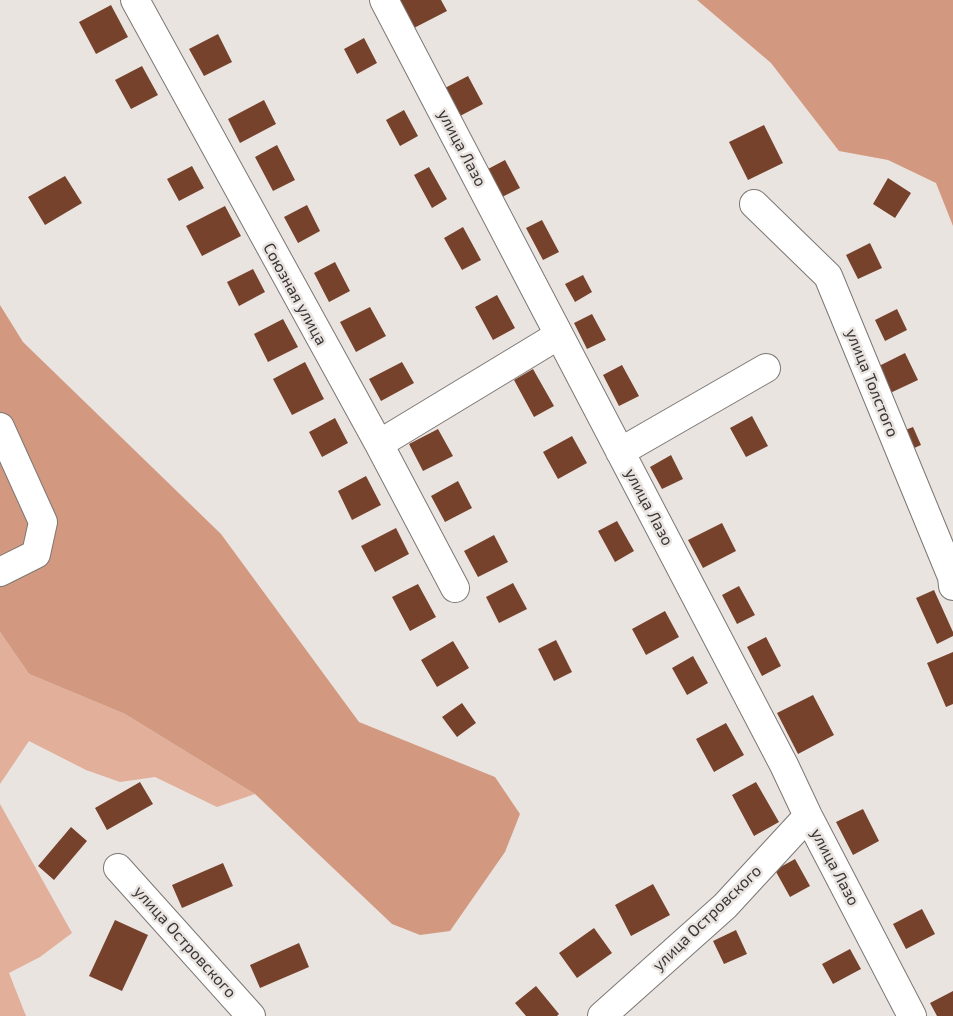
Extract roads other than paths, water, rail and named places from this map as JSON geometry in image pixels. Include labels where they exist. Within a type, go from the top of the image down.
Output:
[{"type":"street","name":"Союзная улица","points":[[134,0],[379,444],[455,588]]},
{"type":"street","name":"улица Лазо","points":[[384,0],[779,756],[808,816],[912,1016]]},
{"type":"street","name":"улица Толстого","points":[[754,204],[828,276],[952,577],[953,586]]},
{"type":"street","points":[[379,444],[559,335]]},
{"type":"street","points":[[620,452],[766,368]]},
{"type":"street","points":[[0,427],[43,522],[36,554],[0,572]]},
{"type":"street","name":"улица Островского","points":[[602,1016],[725,906],[808,816]]},
{"type":"street","name":"улица Островского","points":[[118,868],[251,1016]]}]
